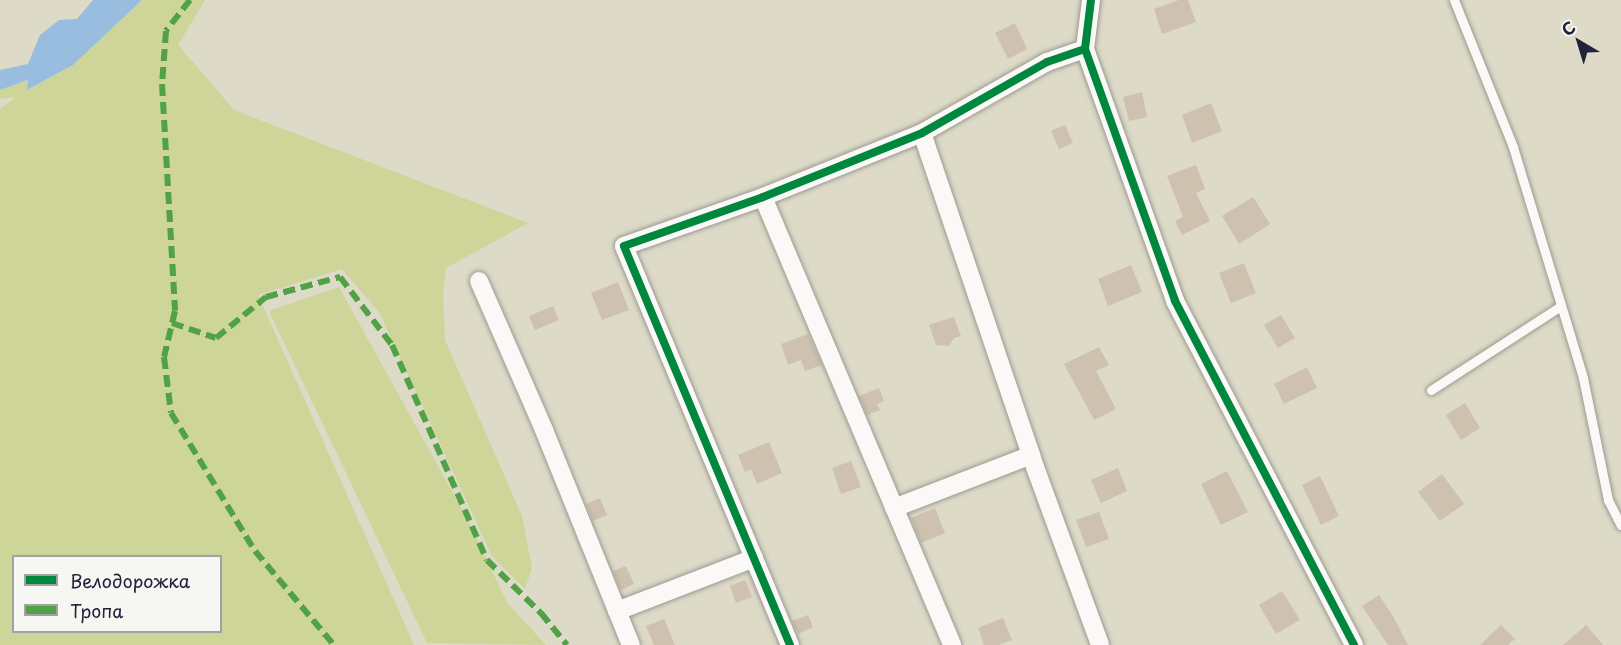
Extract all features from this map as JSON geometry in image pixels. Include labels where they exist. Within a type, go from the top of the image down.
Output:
[{"type":"street","points":[[1091,0],[1085,49],[1175,301],[1354,645]]},
{"type":"street","points":[[790,645],[624,246],[763,197],[922,133],[1047,62],[1085,49]]},
{"type":"street","points":[[922,133],[1031,455],[1100,645]]},
{"type":"street","points":[[763,197],[952,645]]},
{"type":"street","points":[[479,281],[544,430],[631,645]]},
{"type":"street","points":[[894,508],[1031,455]]},
{"type":"street","points":[[617,611],[754,558]]},
{"type":"lane","points":[[1454,0],[1513,147],[1583,378],[1608,500],[1621,525]]},
{"type":"lane","points":[[1431,390],[1561,306]]},
{"type":"green space","points":[[142,0],[205,0],[178,45],[234,110],[528,223],[446,268],[443,292],[445,340],[522,516],[532,568],[525,589],[492,556],[379,312],[342,269],[258,295],[414,645],[0,645],[0,109],[16,97],[0,99],[0,90],[29,80],[28,90],[73,65]]},
{"type":"green space","points":[[339,287],[464,513],[508,604],[546,645],[427,643],[269,311]]},
{"type":"water","points":[[93,0],[142,0],[73,65],[27,90],[28,80],[0,90],[0,70],[28,64],[40,35],[59,20],[77,19]]},
{"type":"building","points":[[1179,0],[1188,0],[1196,22],[1162,34],[1154,9]]},
{"type":"building","points":[[1015,23],[1027,49],[1008,59],[995,33]]},
{"type":"building","points":[[1142,92],[1147,117],[1129,121],[1123,97]]},
{"type":"building","points":[[1211,103],[1222,131],[1192,143],[1182,115]]},
{"type":"building","points":[[1065,125],[1073,143],[1059,149],[1051,131]]},
{"type":"building","points":[[1196,165],[1205,189],[1196,193],[1210,221],[1182,235],[1175,221],[1183,217],[1167,176]]},
{"type":"building","points":[[1253,197],[1270,224],[1239,244],[1222,216]]},
{"type":"building","points":[[1244,263],[1256,293],[1231,303],[1219,273]]},
{"type":"building","points":[[1131,265],[1142,292],[1108,306],[1098,279]]},
{"type":"building","points":[[618,282],[629,310],[602,320],[591,293]]},
{"type":"building","points":[[553,306],[559,320],[535,330],[529,316]]},
{"type":"building","points":[[1281,315],[1295,338],[1278,348],[1264,325]]},
{"type":"building","points":[[954,317],[961,336],[954,338],[949,346],[936,345],[929,325]]},
{"type":"building","points":[[808,334],[822,365],[805,371],[801,360],[788,365],[781,344]]},
{"type":"building","points":[[1099,347],[1109,365],[1096,371],[1116,409],[1094,420],[1064,364]]},
{"type":"building","points":[[1307,367],[1317,388],[1284,404],[1274,384]]},
{"type":"building","points":[[879,388],[884,401],[877,404],[880,410],[867,415],[859,396]]},
{"type":"building","points":[[1465,403],[1480,428],[1461,440],[1446,415]]},
{"type":"building","points":[[769,442],[782,473],[757,484],[751,469],[745,472],[738,455]]},
{"type":"building","points":[[851,461],[861,487],[841,494],[832,468]]},
{"type":"building","points":[[1118,468],[1127,491],[1101,503],[1091,480]]},
{"type":"building","points":[[1227,471],[1248,512],[1221,525],[1201,484]]},
{"type":"building","points":[[1442,474],[1464,504],[1440,521],[1418,492]]},
{"type":"building","points":[[1320,476],[1339,516],[1321,525],[1302,485]]},
{"type":"building","points":[[600,498],[607,515],[593,521],[586,504]]},
{"type":"building","points":[[935,508],[945,533],[921,543],[911,518]]},
{"type":"building","points":[[1099,512],[1109,539],[1086,547],[1076,520]]},
{"type":"building","points":[[626,566],[634,584],[621,590],[613,571]]},
{"type":"building","points":[[745,580],[752,597],[736,603],[730,586]]},
{"type":"building","points":[[1282,591],[1300,620],[1276,634],[1259,605]]},
{"type":"building","points":[[1379,595],[1408,645],[1388,645],[1362,606]]},
{"type":"building","points":[[808,615],[813,627],[798,634],[792,621]]},
{"type":"building","points":[[1003,618],[1012,640],[999,645],[984,645],[978,628]]},
{"type":"building","points":[[664,619],[675,645],[654,645],[646,626]]},
{"type":"building","points":[[1501,625],[1515,639],[1508,645],[1480,645]]},
{"type":"building","points":[[1586,625],[1603,645],[1563,645]]},
{"type":"marked path","points":[[190,0],[166,31],[162,84],[175,311],[164,357],[171,413],[255,551],[334,645]]},
{"type":"marked path","points":[[172,323],[216,338],[266,297],[340,277],[392,345],[487,560],[541,613],[567,645]]},
{"type":"cycle path","points":[[1091,0],[1085,49],[1175,301],[1354,645]]},
{"type":"cycle path","points":[[790,645],[624,246],[763,197],[922,133],[1047,62],[1085,49]]}]
